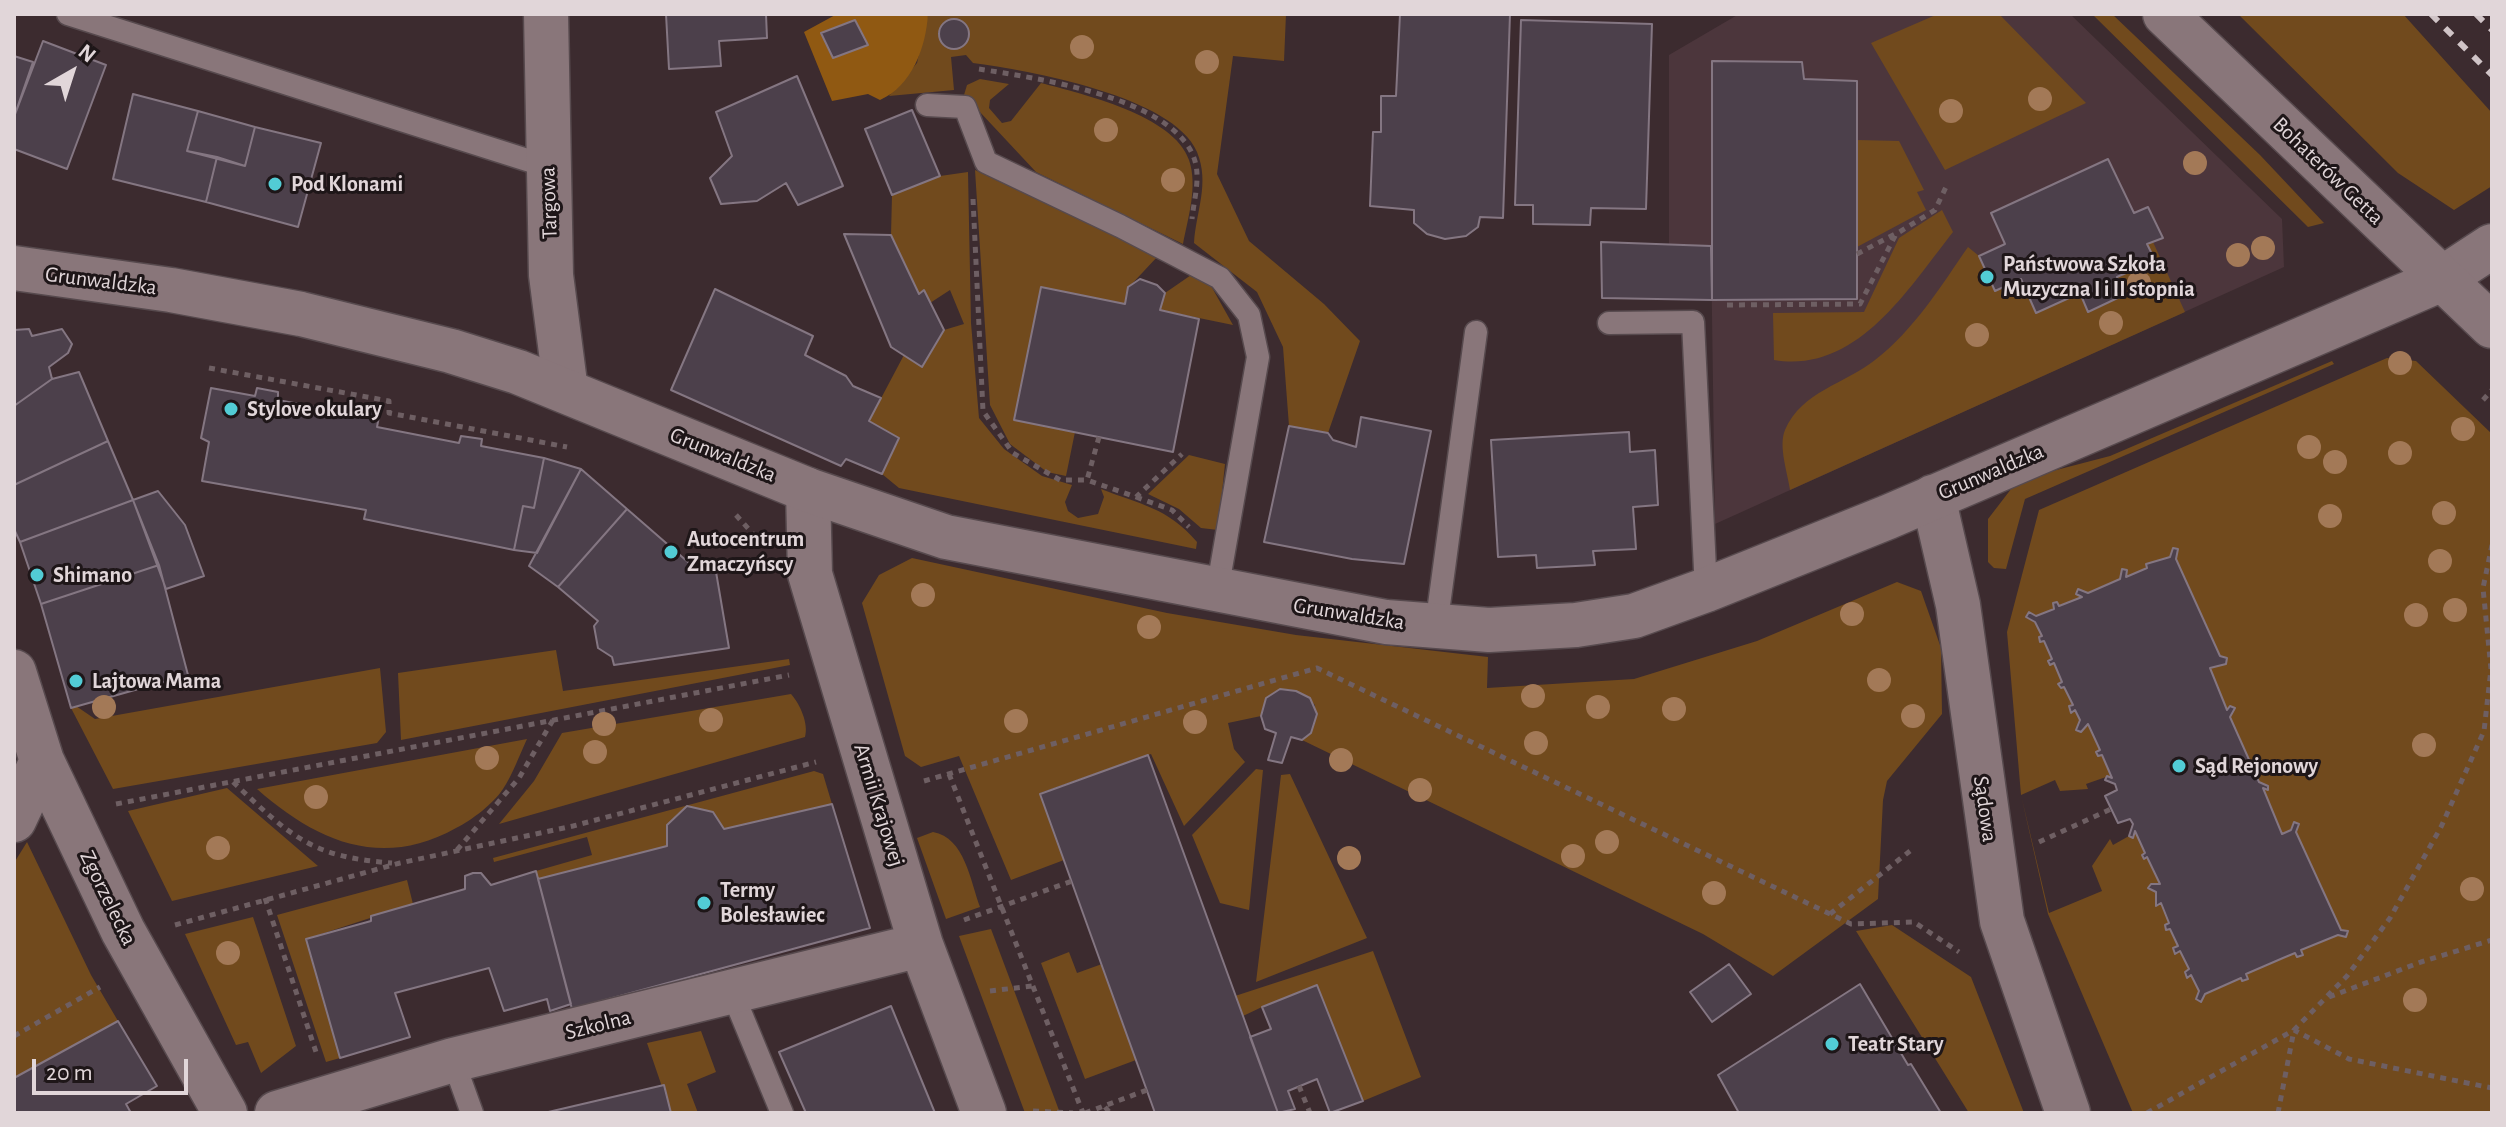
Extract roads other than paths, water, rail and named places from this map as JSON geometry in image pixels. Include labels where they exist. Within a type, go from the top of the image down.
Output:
[{"type":"street","name":"Targowa","points":[[546,14],[550,122],[546,166],[551,275],[566,391]]},
{"type":"street","name":"Bohaterów Getta","points":[[2165,14],[2440,280],[2492,326]]},
{"type":"street","name":"Grunwaldzka","points":[[14,268],[171,290],[358,327],[518,372],[808,490],[946,537],[1386,622],[1489,630],[1576,625],[1634,616],[1706,590],[1933,497],[2440,280],[2492,246]]},
{"type":"street","name":"Armii Krajowej","points":[[808,490],[810,574],[937,934],[1004,1112]]},
{"type":"street","name":"Sądowa","points":[[1933,497],[1958,605],[2002,921],[2068,1113]]},
{"type":"street","name":"Zgorzelecka","points":[[14,672],[42,761],[123,931],[225,1113]]},
{"type":"street","points":[[14,820],[42,761]]},
{"type":"street","name":"Szkolna","points":[[277,1113],[453,1060],[732,992],[937,934]]},
{"type":"lane","points":[[68,14],[546,166]]},
{"type":"lane","points":[[927,105],[965,107],[986,162],[1220,278],[1249,315],[1258,357],[1217,591]]},
{"type":"lane","points":[[1609,323],[1693,322],[1706,590]]},
{"type":"lane","name":"Grunwaldzka","points":[[1436,627],[1476,332]]},
{"type":"lane","points":[[732,992],[782,1113]]},
{"type":"lane","points":[[453,1060],[472,1113]]},
{"type":"railway","points":[[2431,14],[2492,75]]},
{"type":"railway","points":[[2476,14],[2492,30]]},
{"type":"place","name":"Pod Klonami","points":[[275,184]]},
{"type":"place","name":"Państwowa Szkoła Muzyczna I i II stopnia","points":[[1987,277]]},
{"type":"place","name":"Stylove okulary","points":[[231,409]]},
{"type":"place","name":"Autocentrum Zmaczyńscy","points":[[671,552]]},
{"type":"place","name":"Shimano","points":[[37,575]]},
{"type":"place","name":"Lajtowa Mama","points":[[76,681]]},
{"type":"place","name":"Sąd Rejonowy","points":[[2179,766]]},
{"type":"place","name":"Termy Bolesławiec","points":[[704,903]]},
{"type":"place","name":"Teatr Stary","points":[[1832,1044]]}]
